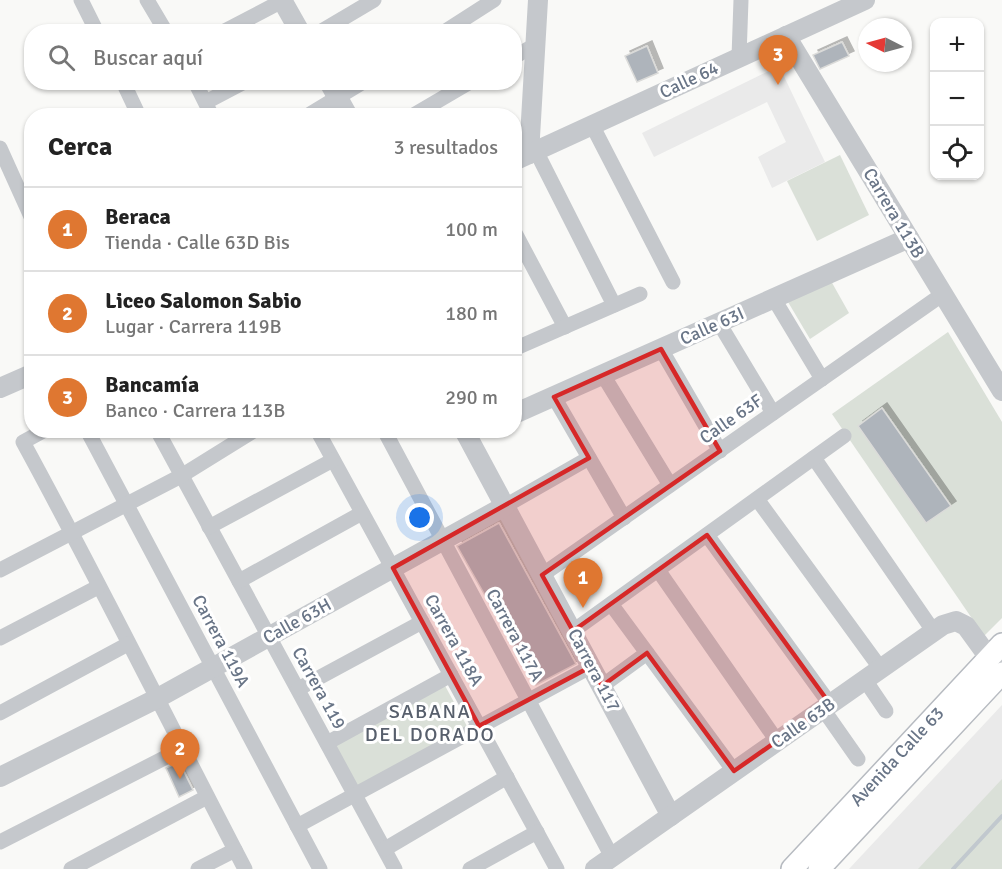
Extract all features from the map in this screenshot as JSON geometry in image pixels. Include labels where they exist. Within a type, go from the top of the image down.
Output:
[{"type":"main road","name":"Avenida Calle 63","points":[[792,869],[999,662]]},
{"type":"main road","name":"Avenida Calle 63","points":[[819,869],[999,662]]},
{"type":"street","points":[[81,0],[93,24]]},
{"type":"street","points":[[147,0],[161,24]]},
{"type":"street","points":[[334,24],[374,0]]},
{"type":"street","points":[[456,24],[494,0]]},
{"type":"street","points":[[538,0],[527,155],[614,305]]},
{"type":"street","points":[[739,57],[741,0]]},
{"type":"street","name":"Calle 64","points":[[527,155],[865,0]]},
{"type":"street","points":[[238,24],[282,1],[295,24]]},
{"type":"street","name":"Carrera 113B","points":[[786,36],[1002,391]]},
{"type":"street","points":[[522,52],[535,45]]},
{"type":"street","points":[[127,90],[135,108]]},
{"type":"street","points":[[199,90],[208,108]]},
{"type":"street","points":[[210,108],[234,90]]},
{"type":"street","points":[[315,108],[334,90],[344,108]]},
{"type":"street","points":[[426,108],[456,90]]},
{"type":"street","points":[[592,125],[673,282]]},
{"type":"street","points":[[0,148],[24,201]]},
{"type":"street","name":"Calle 63I","points":[[522,411],[909,238]]},
{"type":"street","points":[[522,246],[565,327]]},
{"type":"street","points":[[522,346],[640,294]]},
{"type":"street","name":"Calle 63F","points":[[542,575],[943,294]]},
{"type":"street","points":[[774,299],[822,379]]},
{"type":"street","points":[[719,323],[773,413]]},
{"type":"street","points":[[661,349],[720,451]]},
{"type":"street","points":[[603,375],[670,485]]},
{"type":"street","points":[[0,388],[24,378]]},
{"type":"street","points":[[554,397],[624,518]]},
{"type":"street","points":[[573,631],[844,436]]},
{"type":"street","points":[[30,438],[22,442],[73,534],[98,587],[245,869]]},
{"type":"street","name":"Carrera 119A","points":[[91,438],[320,869]]},
{"type":"street","name":"Carrera 119","points":[[161,438],[395,869]]},
{"type":"street","points":[[0,570],[181,476],[242,438]]},
{"type":"street","name":"Carrera 118A","points":[[321,438],[557,869]]},
{"type":"street","name":"Carrera 117A","points":[[388,438],[612,857]]},
{"type":"street","name":"Carrera 117","points":[[473,438],[505,506],[671,816]]},
{"type":"street","name":"Calle 63H","points":[[0,777],[156,699],[589,458]]},
{"type":"street","points":[[814,458],[934,632]]},
{"type":"street","points":[[209,527],[333,460]]},
{"type":"street","points":[[757,499],[873,674],[886,711]]},
{"type":"street","points":[[239,581],[362,513]]},
{"type":"street","points":[[707,535],[826,707],[858,759]]},
{"type":"street","points":[[658,570],[777,741]]},
{"type":"street","points":[[0,638],[98,587]]},
{"type":"street","points":[[611,604],[734,771]]},
{"type":"street","points":[[298,689],[422,622]]},
{"type":"street","name":"Calle 63B","points":[[595,869],[949,622],[961,623],[970,630],[999,662]]},
{"type":"street","points":[[0,713],[128,644]]},
{"type":"street","points":[[602,686],[647,653]]},
{"type":"street","points":[[297,826],[591,666]]},
{"type":"street","points":[[327,743],[451,675]]},
{"type":"street","points":[[0,842],[182,749]]},
{"type":"street","points":[[385,849],[507,777]]},
{"type":"street","points":[[71,869],[207,797]]},
{"type":"street","points":[[470,869],[537,832]]},
{"type":"street","points":[[198,869],[235,850]]},
{"type":"highlighted area","points":[[661,349],[720,451],[542,575],[573,631],[707,535],[830,704],[734,771],[647,653],[602,686],[592,666],[479,726],[393,568],[589,458],[554,397]]},
{"type":"shaded area","points":[[779,66],[825,162],[772,188],[758,157],[786,142],[767,102],[654,157],[642,133]]},
{"type":"shaded area","points":[[840,155],[869,215],[817,241],[787,181]]},
{"type":"shaded area","points":[[831,281],[849,313],[810,339],[788,302]]},
{"type":"shaded area","points":[[948,332],[1002,422],[1002,618],[984,636],[832,414]]},
{"type":"shaded area","points":[[443,682],[468,728],[357,789],[332,744]]},
{"type":"shaded area","points":[[1002,705],[1002,869],[849,869]]},
{"type":"shaded area","points":[[1002,779],[1002,869],[918,869]]},
{"type":"building","points":[[842,42],[849,56],[820,69],[813,55]]},
{"type":"building","points":[[647,46],[658,73],[637,82],[625,56]]},
{"type":"building","points":[[882,408],[951,506],[926,523],[858,426]]},
{"type":"building","points":[[499,523],[576,664],[536,685],[457,546]]},
{"type":"building","points":[[179,762],[193,790],[179,797],[166,768]]},
{"type":"waterway","points":[[953,869],[1002,816]]},
{"type":"place","name":"Bancamía","points":[[778,85]]},
{"type":"place","name":"Beraca","points":[[583,608]]},
{"type":"place","name":"Liceo Salomon Sabio","points":[[180,779]]},
{"type":"district","name":"SABANA DEL DORADO","points":[[430,722]]}]
